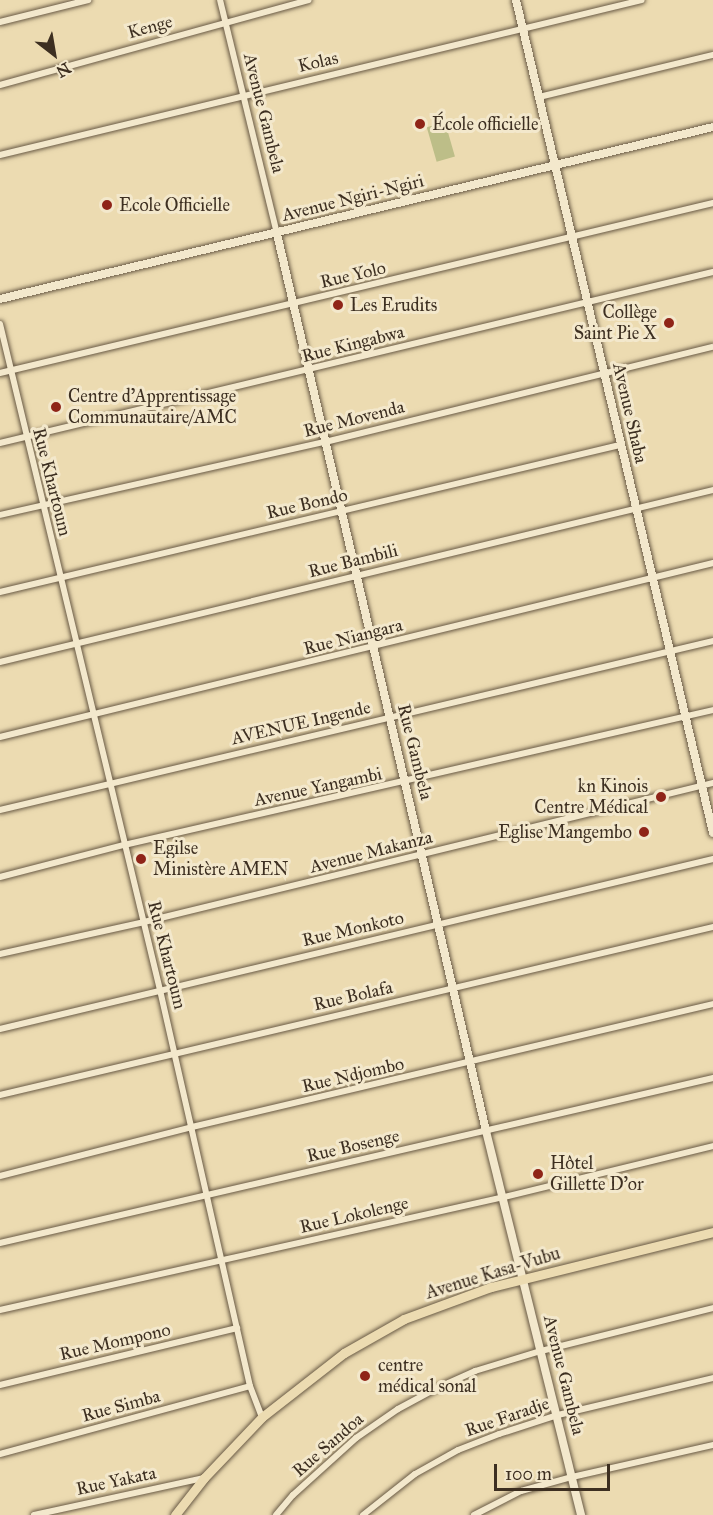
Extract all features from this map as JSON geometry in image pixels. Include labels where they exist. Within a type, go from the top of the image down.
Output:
[{"type":"main road","name":"Avenue Kasa-Vubu","points":[[175,1515],[204,1478],[262,1417],[337,1357],[404,1318],[461,1296],[523,1278],[713,1232]]},
{"type":"street","points":[[0,22],[88,0]]},
{"type":"street","name":"Avenue Gambela","points":[[220,0],[277,234]]},
{"type":"street","name":"Kenge","points":[[0,85],[308,0]]},
{"type":"street","name":"Avenue Shaba","points":[[516,0],[713,833]]},
{"type":"street","name":"Kolas","points":[[0,155],[642,0]]},
{"type":"street","points":[[539,97],[713,55]]},
{"type":"street","name":"Avenue Ngiri-Ngiri","points":[[0,299],[713,127]]},
{"type":"street","name":"Rue Yolo","points":[[0,373],[713,203]]},
{"type":"street","name":"Rue Gambela","points":[[277,234],[372,648],[523,1278]]},
{"type":"street","name":"Rue Kingabwa","points":[[0,443],[713,272]]},
{"type":"street","name":"Rue Khartoum","points":[[0,324],[144,922],[250,1386],[262,1417]]},
{"type":"street","name":"Rue Movenda","points":[[0,515],[325,442],[713,347]]},
{"type":"street","name":"Rue Bondo","points":[[0,592],[620,445]]},
{"type":"street","name":"Rue Bambili","points":[[0,662],[713,490]]},
{"type":"street","name":"Rue Niangara","points":[[0,737],[713,563]]},
{"type":"street","name":"AVENUE Ingende","points":[[0,810],[713,641]]},
{"type":"street","name":"Avenue Yangambi","points":[[0,877],[124,845],[405,783],[713,710]]},
{"type":"street","name":"Avenue Makanza","points":[[0,954],[144,922],[713,783]]},
{"type":"street","name":"Rue Monkoto","points":[[0,1029],[713,859]]},
{"type":"street","name":"Rue Bolafa","points":[[0,1095],[713,927]]},
{"type":"street","name":"Rue Ndjombo","points":[[0,1176],[192,1127],[471,1063],[713,1004]]},
{"type":"street","name":"Rue Bosenge","points":[[0,1243],[713,1078]]},
{"type":"street","name":"Rue Lokolenge","points":[[0,1310],[504,1197],[713,1146]]},
{"type":"street","name":"Avenue Gambela","points":[[523,1278],[581,1515]]},
{"type":"street","name":"Rue Sandoa","points":[[276,1515],[322,1467],[356,1438],[398,1409],[475,1371],[541,1351],[713,1308]]},
{"type":"street","name":"Rue Mompono","points":[[0,1385],[237,1328]]},
{"type":"street","name":"Rue Faradje","points":[[363,1515],[415,1474],[458,1450],[558,1415],[713,1378]]},
{"type":"street","name":"Rue Simba","points":[[0,1454],[250,1386]]},
{"type":"street","points":[[474,1515],[521,1491],[572,1476],[713,1445]]},
{"type":"street","name":"Rue Yakata","points":[[34,1515],[204,1478]]},
{"type":"green space","points":[[445,122],[455,157],[437,162],[427,127]]},
{"type":"place","name":"École officielle","points":[[420,124]]},
{"type":"place","name":"Ecole Officielle","points":[[107,205]]},
{"type":"place","name":"Les Erudits","points":[[338,305]]},
{"type":"place","name":"Collège Saint Pie X","points":[[669,323]]},
{"type":"place","name":"Centre d'Apprentissage Communautaire/AMC","points":[[56,407]]},
{"type":"place","name":"kn Kinois Centre Médical","points":[[661,797]]},
{"type":"place","name":"Eglise Mangembo","points":[[644,832]]},
{"type":"place","name":"Egilse Ministère AMEN","points":[[141,859]]},
{"type":"place","name":"Hôtel Gillette D'or","points":[[538,1174]]},
{"type":"place","name":"centre médical sonal","points":[[365,1376]]}]
